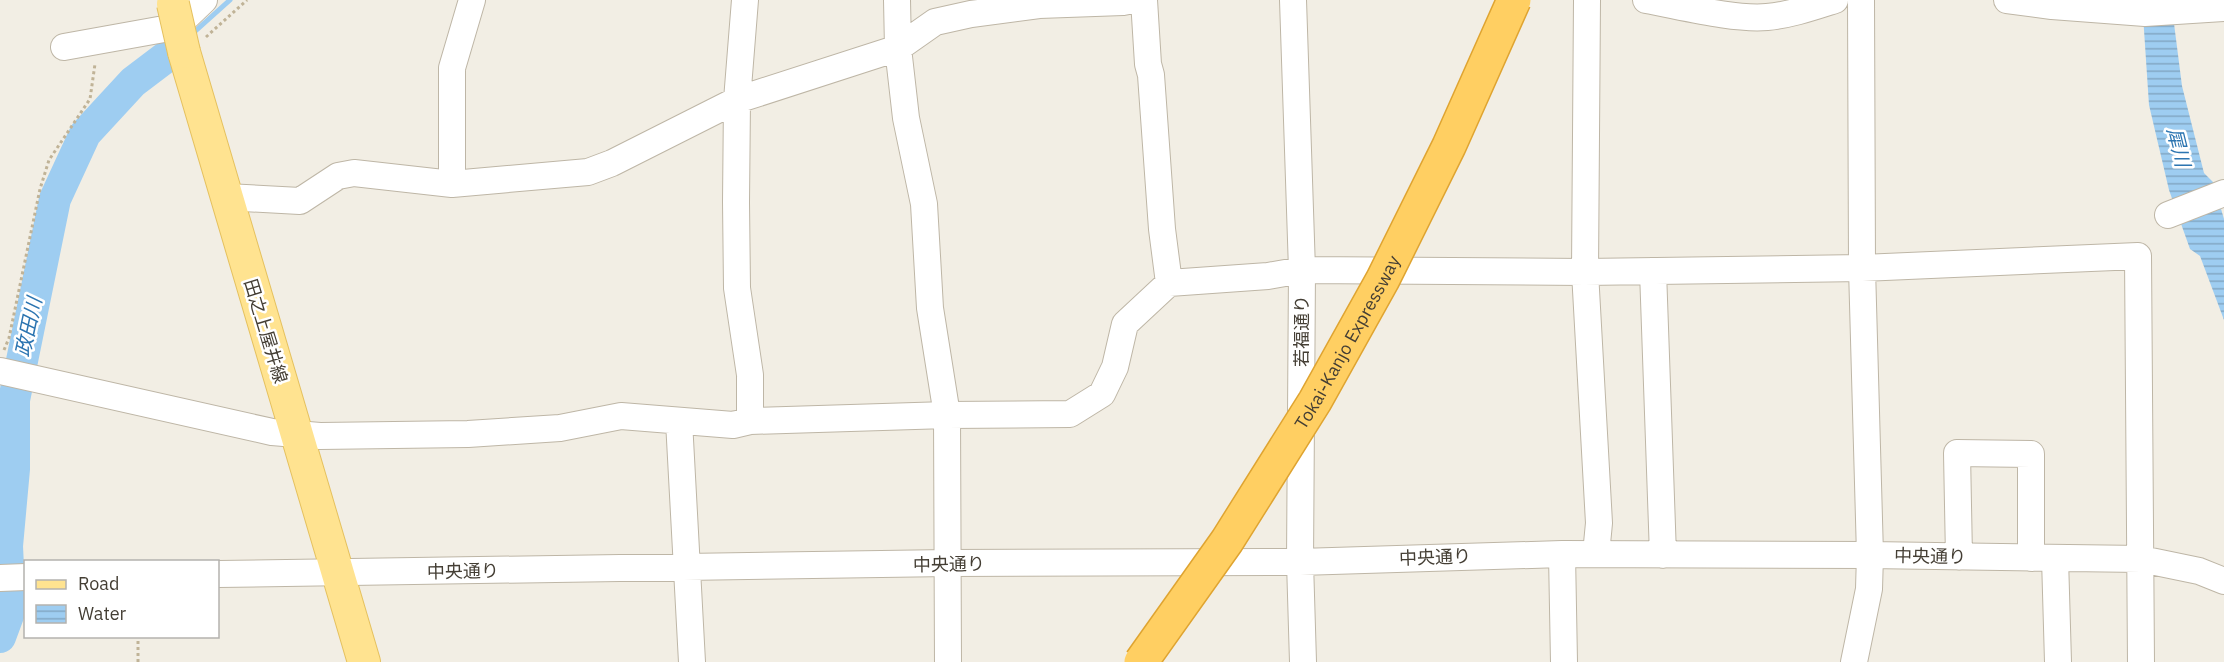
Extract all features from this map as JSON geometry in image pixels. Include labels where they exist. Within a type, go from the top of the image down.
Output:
[{"type":"highway","name":"Tokai-Kanjo Expressway","points":[[1141,662],[1227,541],[1321,391],[1383,279],[1433,177],[1514,0]]},
{"type":"main road","name":"田之上屋井線","points":[[172,2],[226,197],[364,662]]},
{"type":"street","points":[[64,47],[164,29],[180,22],[204,0]]},
{"type":"street","points":[[452,184],[452,68],[472,0]]},
{"type":"street","points":[[745,0],[737,100],[737,288],[750,375],[750,422]]},
{"type":"street","points":[[897,0],[898,48],[906,118],[924,204],[930,308],[947,415],[948,662]]},
{"type":"street","points":[[226,197],[300,201],[338,176],[354,173],[452,184],[588,172],[612,163],[737,100],[898,48],[935,22],[971,14],[1039,5],[1133,0]]},
{"type":"street","points":[[1144,0],[1162,229],[1169,283]]},
{"type":"street","name":"若福通り","points":[[1293,0],[1302,270],[1300,562],[1303,662]]},
{"type":"street","points":[[1587,0],[1585,272],[1599,523],[1596,554]]},
{"type":"street","points":[[1646,0],[1728,14],[1766,17],[1802,10],[1835,0]]},
{"type":"street","points":[[1854,662],[1869,589],[1870,555],[1862,268],[1861,0]]},
{"type":"street","points":[[2007,0],[2145,13],[2224,9]]},
{"type":"street","points":[[2168,215],[2224,193]]},
{"type":"street","points":[[10,369],[272,432],[320,436],[468,434],[560,428],[621,416],[733,426],[750,422],[947,415],[1070,414],[1102,393],[1115,367],[1125,324],[1169,283],[1268,276],[1302,270],[1585,272],[1862,268],[2138,256],[2141,662]]},
{"type":"street","points":[[1653,271],[1663,555]]},
{"type":"street","points":[[679,421],[692,662]]},
{"type":"street","points":[[1959,556],[1957,453],[2031,454],[2058,662]]},
{"type":"street","points":[[1562,554],[1564,662]]},
{"type":"street","name":"中央通り","points":[[219,574],[949,563],[1300,562],[1596,554],[1870,555],[2141,560],[2199,571],[2224,581]]},
{"type":"street","points":[[0,578],[24,577]]},
{"type":"path","points":[[185,55],[247,0]]},
{"type":"path","points":[[10,369],[9,338],[40,189],[49,160],[90,99],[99,42]]},
{"type":"path","points":[[138,638],[138,662]]},
{"type":"water","name":"犀川","points":[[2142,0],[2171,0],[2182,86],[2204,173],[2213,182],[2224,219],[2224,320],[2200,256],[2190,249],[2169,190],[2149,105]]},
{"type":"waterway","points":[[191,35],[230,0]]},
{"type":"waterway","name":"政田川","points":[[0,637],[10,610],[7,546],[14,469],[14,400],[55,199],[85,134],[133,82],[166,57]]}]
